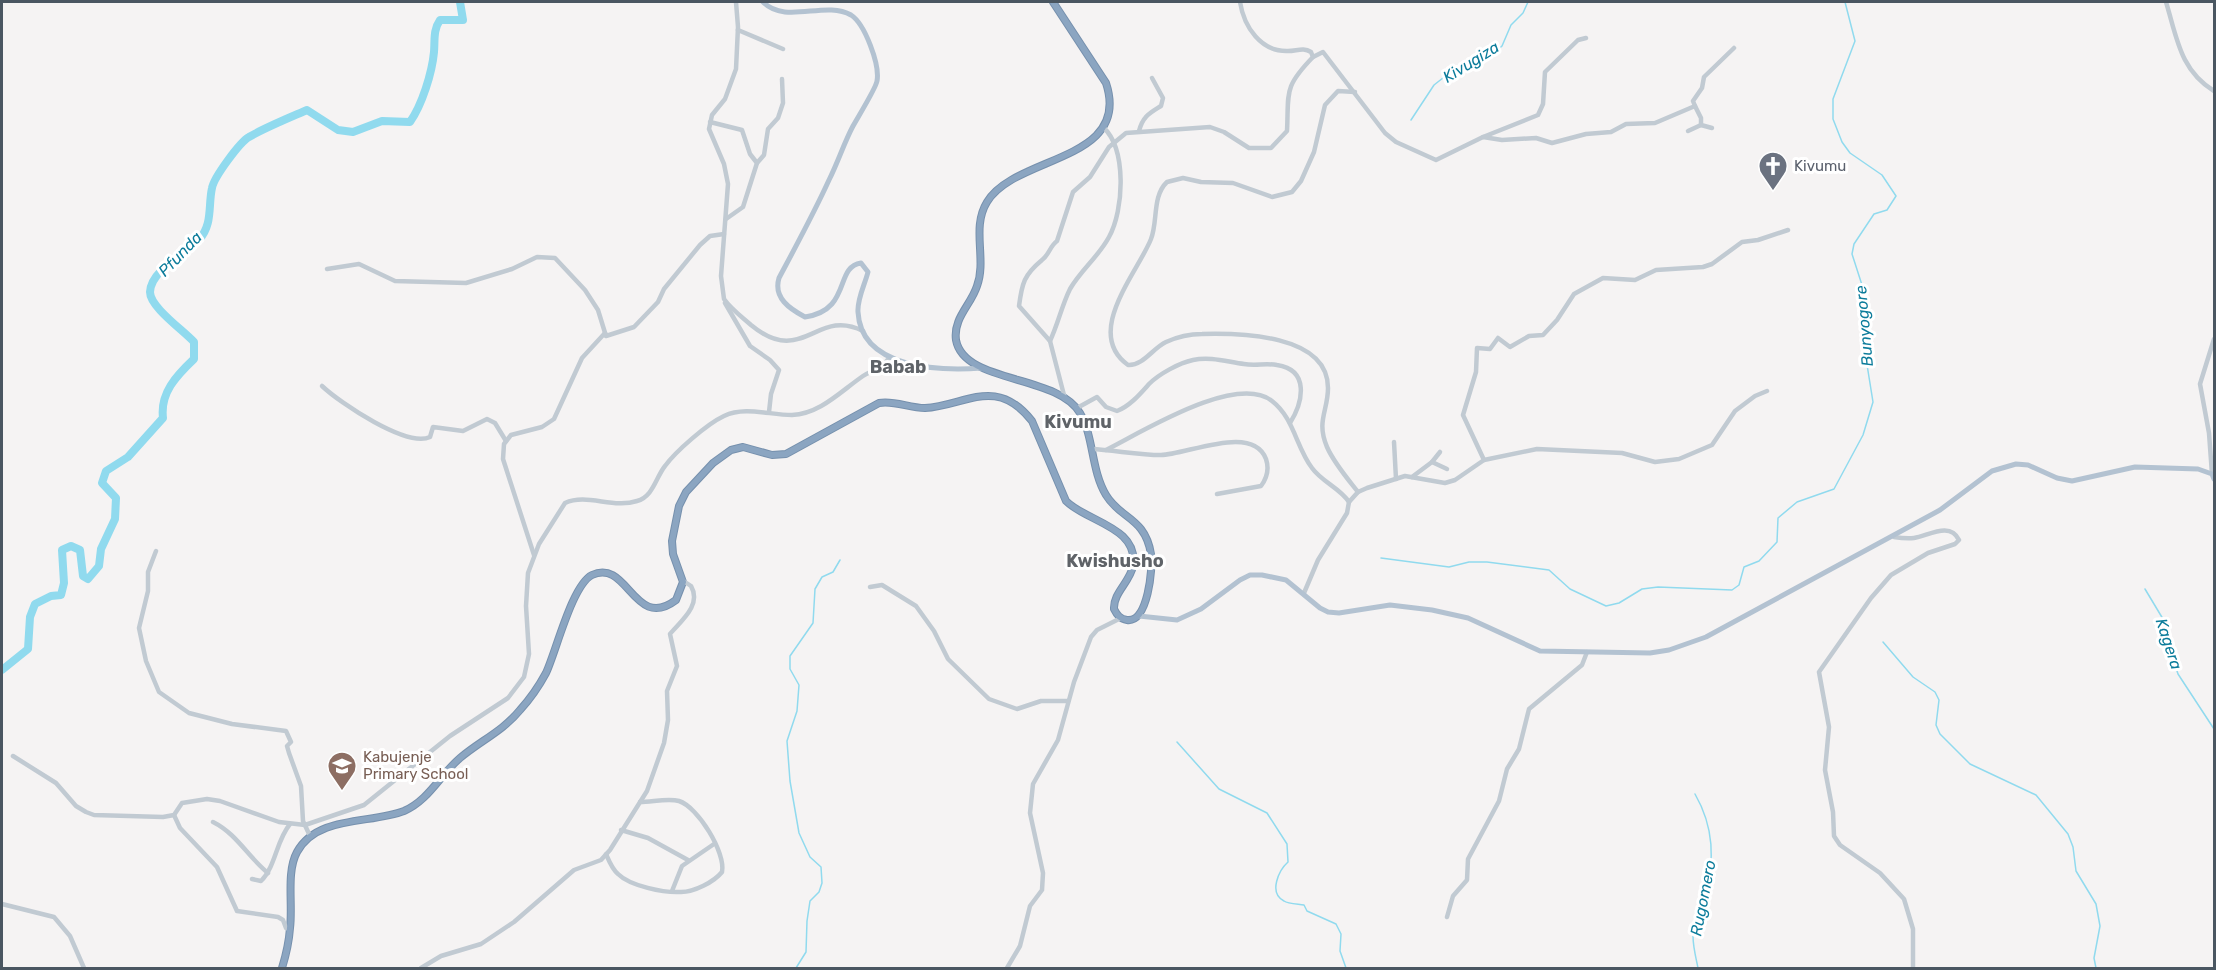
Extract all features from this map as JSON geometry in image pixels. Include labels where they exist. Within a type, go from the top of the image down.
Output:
[{"type":"highway","points":[[282,969],[290,929],[295,858],[310,836],[327,828],[390,815],[410,808],[430,793],[463,756],[507,726],[545,673],[577,594],[588,578],[603,573],[614,576],[642,604],[657,609],[676,600],[683,587],[672,548],[679,506],[686,492],[726,452],[743,447],[772,455],[786,454],[879,403],[889,402],[921,408],[970,396],[992,396],[1015,406],[1032,421],[1066,501],[1076,510],[1119,532],[1129,543],[1133,555],[1132,572],[1113,605],[1121,618],[1130,620],[1139,616],[1144,606],[1151,575],[1149,546],[1138,525],[1107,497],[1082,415],[1065,399],[1023,380],[984,368],[961,352],[956,333],[959,318],[978,285],[980,226],[987,202],[1005,186],[1090,141],[1103,127],[1110,105],[1106,82],[1053,2]]},
{"type":"main road","points":[[763,2],[778,11],[838,10],[852,15],[863,30],[874,57],[877,84],[866,100],[830,179],[777,284],[785,305],[805,317],[830,308],[839,295],[846,274],[855,265],[864,264],[868,272],[858,312],[866,333],[876,349],[889,358],[964,370],[984,368]]},
{"type":"main road","points":[[1139,616],[1177,620],[1201,609],[1250,575],[1286,580],[1328,612],[1339,613],[1390,605],[1432,610],[1468,618],[1540,651],[1650,653],[1669,650],[1706,637],[1816,575],[1894,537],[1940,510],[1992,471],[2016,464],[2028,465],[2057,478],[2072,481],[2134,467],[2198,469],[2213,477]]},
{"type":"street","points":[[736,2],[738,30],[736,69],[724,99],[710,122],[709,129],[727,174],[722,276],[724,299],[743,337],[757,352],[777,365],[779,370],[771,394],[769,412]]},
{"type":"street","points":[[1240,2],[1242,11],[1256,38],[1267,48],[1289,51],[1305,48],[1311,52],[1313,57]]},
{"type":"street","points":[[2166,2],[2187,67],[2197,79],[2214,91]]},
{"type":"street","points":[[738,30],[783,49]]},
{"type":"street","points":[[1065,399],[1050,341],[1019,306],[1020,291],[1026,276],[1035,264],[1044,259],[1057,241],[1073,192],[1090,177],[1106,150],[1126,134],[1139,131],[1164,132],[1210,127],[1224,132],[1249,148],[1271,148],[1287,131],[1287,91],[1295,78],[1321,51],[1326,54],[1385,133],[1396,142],[1429,158],[1440,159],[1483,137],[1538,115],[1543,104],[1545,72],[1578,40],[1586,38]]},
{"type":"street","points":[[1701,125],[1701,118],[1693,100],[1702,88],[1704,77],[1734,48]]},
{"type":"street","points":[[1139,131],[1140,123],[1149,112],[1161,106],[1163,98],[1152,78]]},
{"type":"street","points":[[726,219],[742,207],[757,163],[764,155],[768,129],[778,118],[783,103],[782,79]]},
{"type":"street","points":[[1355,92],[1338,91],[1328,100],[1314,152],[1301,181],[1292,192],[1272,197],[1233,183],[1201,182],[1183,178],[1175,178],[1162,186],[1152,237],[1120,295],[1113,312],[1112,326],[1115,346],[1121,359],[1128,365],[1136,364],[1165,343],[1198,334],[1262,336],[1312,354],[1322,366],[1328,386],[1322,415],[1327,447],[1358,492]]},
{"type":"street","points":[[1483,137],[1502,141],[1536,138],[1552,143],[1586,134],[1611,132],[1626,124],[1655,123],[1695,106]]},
{"type":"street","points":[[710,122],[742,130],[750,154],[757,163]]},
{"type":"street","points":[[1688,131],[1701,125],[1712,128]]},
{"type":"street","points":[[1050,341],[1069,291],[1112,230],[1120,177],[1119,154],[1103,127]]},
{"type":"street","points":[[1484,460],[1463,415],[1476,372],[1477,348],[1490,349],[1498,338],[1510,347],[1529,336],[1543,335],[1557,320],[1574,294],[1603,278],[1635,280],[1656,270],[1703,267],[1718,260],[1742,242],[1758,240],[1788,230]]},
{"type":"street","points":[[327,269],[359,264],[395,281],[466,283],[512,269],[537,257],[555,258],[585,290],[598,310],[606,336],[634,327],[658,302],[664,289],[705,239],[724,234]]},
{"type":"street","points":[[724,299],[755,328],[779,342],[802,340],[820,330],[843,324],[866,333]]},
{"type":"street","points":[[534,555],[504,468],[502,450],[506,441],[516,432],[542,427],[554,419],[582,358],[604,333]]},
{"type":"street","points":[[2213,477],[2209,433],[2200,384],[2214,339]]},
{"type":"street","points":[[174,815],[182,802],[207,799],[236,805],[264,817],[290,824],[304,825],[364,805],[450,735],[498,705],[516,689],[524,677],[529,654],[526,595],[528,573],[534,555],[565,503],[578,499],[619,504],[637,501],[649,493],[669,461],[707,426],[731,413],[769,412],[792,415],[810,411],[837,396],[889,358]]},
{"type":"street","points":[[1077,408],[1097,397],[1106,407],[1117,411],[1154,380],[1171,370],[1193,360],[1218,360],[1248,365],[1278,365],[1292,370],[1299,378],[1303,393],[1290,423]]},
{"type":"street","points":[[322,386],[349,409],[415,440],[430,437],[433,427],[463,431],[487,419],[495,423],[506,441]]},
{"type":"street","points":[[1304,593],[1318,560],[1347,513],[1349,502],[1358,492],[1396,479],[1412,477],[1445,483],[1455,480],[1484,460],[1544,448],[1622,453],[1655,462],[1679,459],[1712,445],[1735,411],[1757,394],[1767,391]]},
{"type":"street","points":[[1106,450],[1176,415],[1234,393],[1253,393],[1266,397],[1280,409],[1290,423],[1313,470],[1349,502]]},
{"type":"street","points":[[1091,449],[1162,455],[1229,442],[1249,445],[1261,451],[1267,467],[1261,486],[1217,494]]},
{"type":"street","points":[[1394,442],[1396,479]]},
{"type":"street","points":[[1412,477],[1432,462],[1440,452]]},
{"type":"street","points":[[1432,462],[1447,469]]},
{"type":"street","points":[[1894,537],[1915,538],[1942,530],[1954,534],[1959,540],[1928,553],[1891,575],[1871,597],[1844,640],[1822,666],[1819,679],[1829,728],[1825,770],[1833,812],[1834,836],[1840,845],[1880,873],[1904,899],[1913,929],[1913,969]]},
{"type":"street","points":[[156,551],[148,572],[148,591],[139,628],[146,661],[159,692],[189,712],[238,725],[286,731],[291,742],[287,746],[303,795],[304,825],[310,836]]},
{"type":"street","points":[[421,969],[441,956],[481,944],[523,915],[574,870],[601,860],[606,854],[640,802],[657,767],[666,732],[667,691],[677,666],[670,634],[688,615],[694,597],[691,586],[682,580]]},
{"type":"street","points":[[870,587],[882,585],[916,606],[934,631],[948,659],[974,681],[989,699],[1017,709],[1041,701],[1068,701]]},
{"type":"street","points":[[1007,969],[1020,946],[1030,906],[1042,890],[1042,873],[1030,821],[1033,784],[1058,740],[1068,701],[1093,633],[1121,618]]},
{"type":"street","points":[[1447,917],[1453,897],[1467,880],[1468,859],[1499,801],[1507,769],[1519,748],[1529,709],[1570,677],[1582,665],[1587,652]]},
{"type":"street","points":[[13,756],[56,783],[76,806],[94,815],[152,818],[174,815]]},
{"type":"street","points":[[606,854],[610,864],[621,877],[672,891],[685,892],[720,875],[723,866],[701,819],[678,801],[640,802]]},
{"type":"street","points":[[174,815],[180,828],[217,867],[237,911],[278,917],[283,920],[286,928],[290,929]]},
{"type":"street","points":[[213,822],[224,828],[246,847],[257,865],[268,873]]},
{"type":"street","points":[[252,879],[261,881],[268,873],[279,842],[290,824]]},
{"type":"street","points":[[621,830],[648,838],[688,860]]},
{"type":"street","points":[[672,891],[678,870],[688,860],[714,844]]},
{"type":"street","points":[[2,904],[54,917],[70,936],[84,969]]},
{"type":"waterway","name":"Pfunda","points":[[2,670],[28,649],[30,617],[35,604],[51,596],[61,595],[64,583],[62,550],[71,546],[80,550],[83,576],[88,579],[99,566],[101,549],[115,519],[116,498],[102,483],[106,471],[128,457],[163,418],[167,393],[175,379],[194,359],[194,342],[161,311],[151,298],[150,292],[152,284],[162,270],[199,240],[203,234],[208,221],[212,188],[222,168],[249,137],[307,110],[338,130],[353,132],[382,121],[410,122],[419,107],[429,79],[435,31],[440,20],[463,20],[460,2]]},
{"type":"waterway","name":"Kivugiza","points":[[1411,120],[1434,85],[1448,74],[1492,55],[1502,46],[1511,25],[1523,13],[1528,2]]},
{"type":"waterway","name":"Bunyogore","points":[[1381,558],[1449,567],[1469,562],[1487,562],[1549,570],[1570,589],[1606,606],[1619,603],[1642,589],[1658,587],[1732,590],[1739,585],[1744,567],[1759,561],[1777,542],[1778,518],[1797,502],[1834,489],[1863,435],[1873,402],[1864,346],[1866,316],[1862,285],[1852,254],[1854,244],[1874,214],[1887,210],[1896,196],[1882,175],[1850,153],[1842,142],[1833,119],[1833,99],[1855,41],[1845,2]]},
{"type":"waterway","points":[[796,968],[806,952],[810,901],[819,892],[822,883],[821,867],[810,857],[799,833],[790,781],[787,741],[797,711],[799,685],[790,669],[790,656],[813,623],[815,589],[822,577],[833,572],[840,560]]},
{"type":"waterway","name":"Kagera","points":[[2145,589],[2166,624],[2169,648],[2178,674],[2214,729]]},
{"type":"waterway","points":[[1883,642],[1913,677],[1935,692],[1939,700],[1936,725],[1940,734],[1970,764],[2036,795],[2068,834],[2073,847],[2076,871],[2096,904],[2100,926],[2094,958],[2096,968]]},
{"type":"waterway","points":[[1177,742],[1219,789],[1267,813],[1287,844],[1288,862],[1281,870],[1276,887],[1279,897],[1286,902],[1304,905],[1307,911],[1336,924],[1341,934],[1340,951],[1346,968]]},
{"type":"waterway","name":"Rugomero","points":[[1695,794],[1706,819],[1711,844],[1708,883],[1693,931],[1698,968]]},
{"type":"place","name":"Kivumu","points":[[1773,192]]},
{"type":"place","name":"Kabujenje Primary School","points":[[342,792]]},
{"type":"district","name":"Babab","points":[[898,367]]},
{"type":"district","name":"Kivumu","points":[[1078,422]]},
{"type":"district","name":"Kwishusho","points":[[1115,561]]}]
